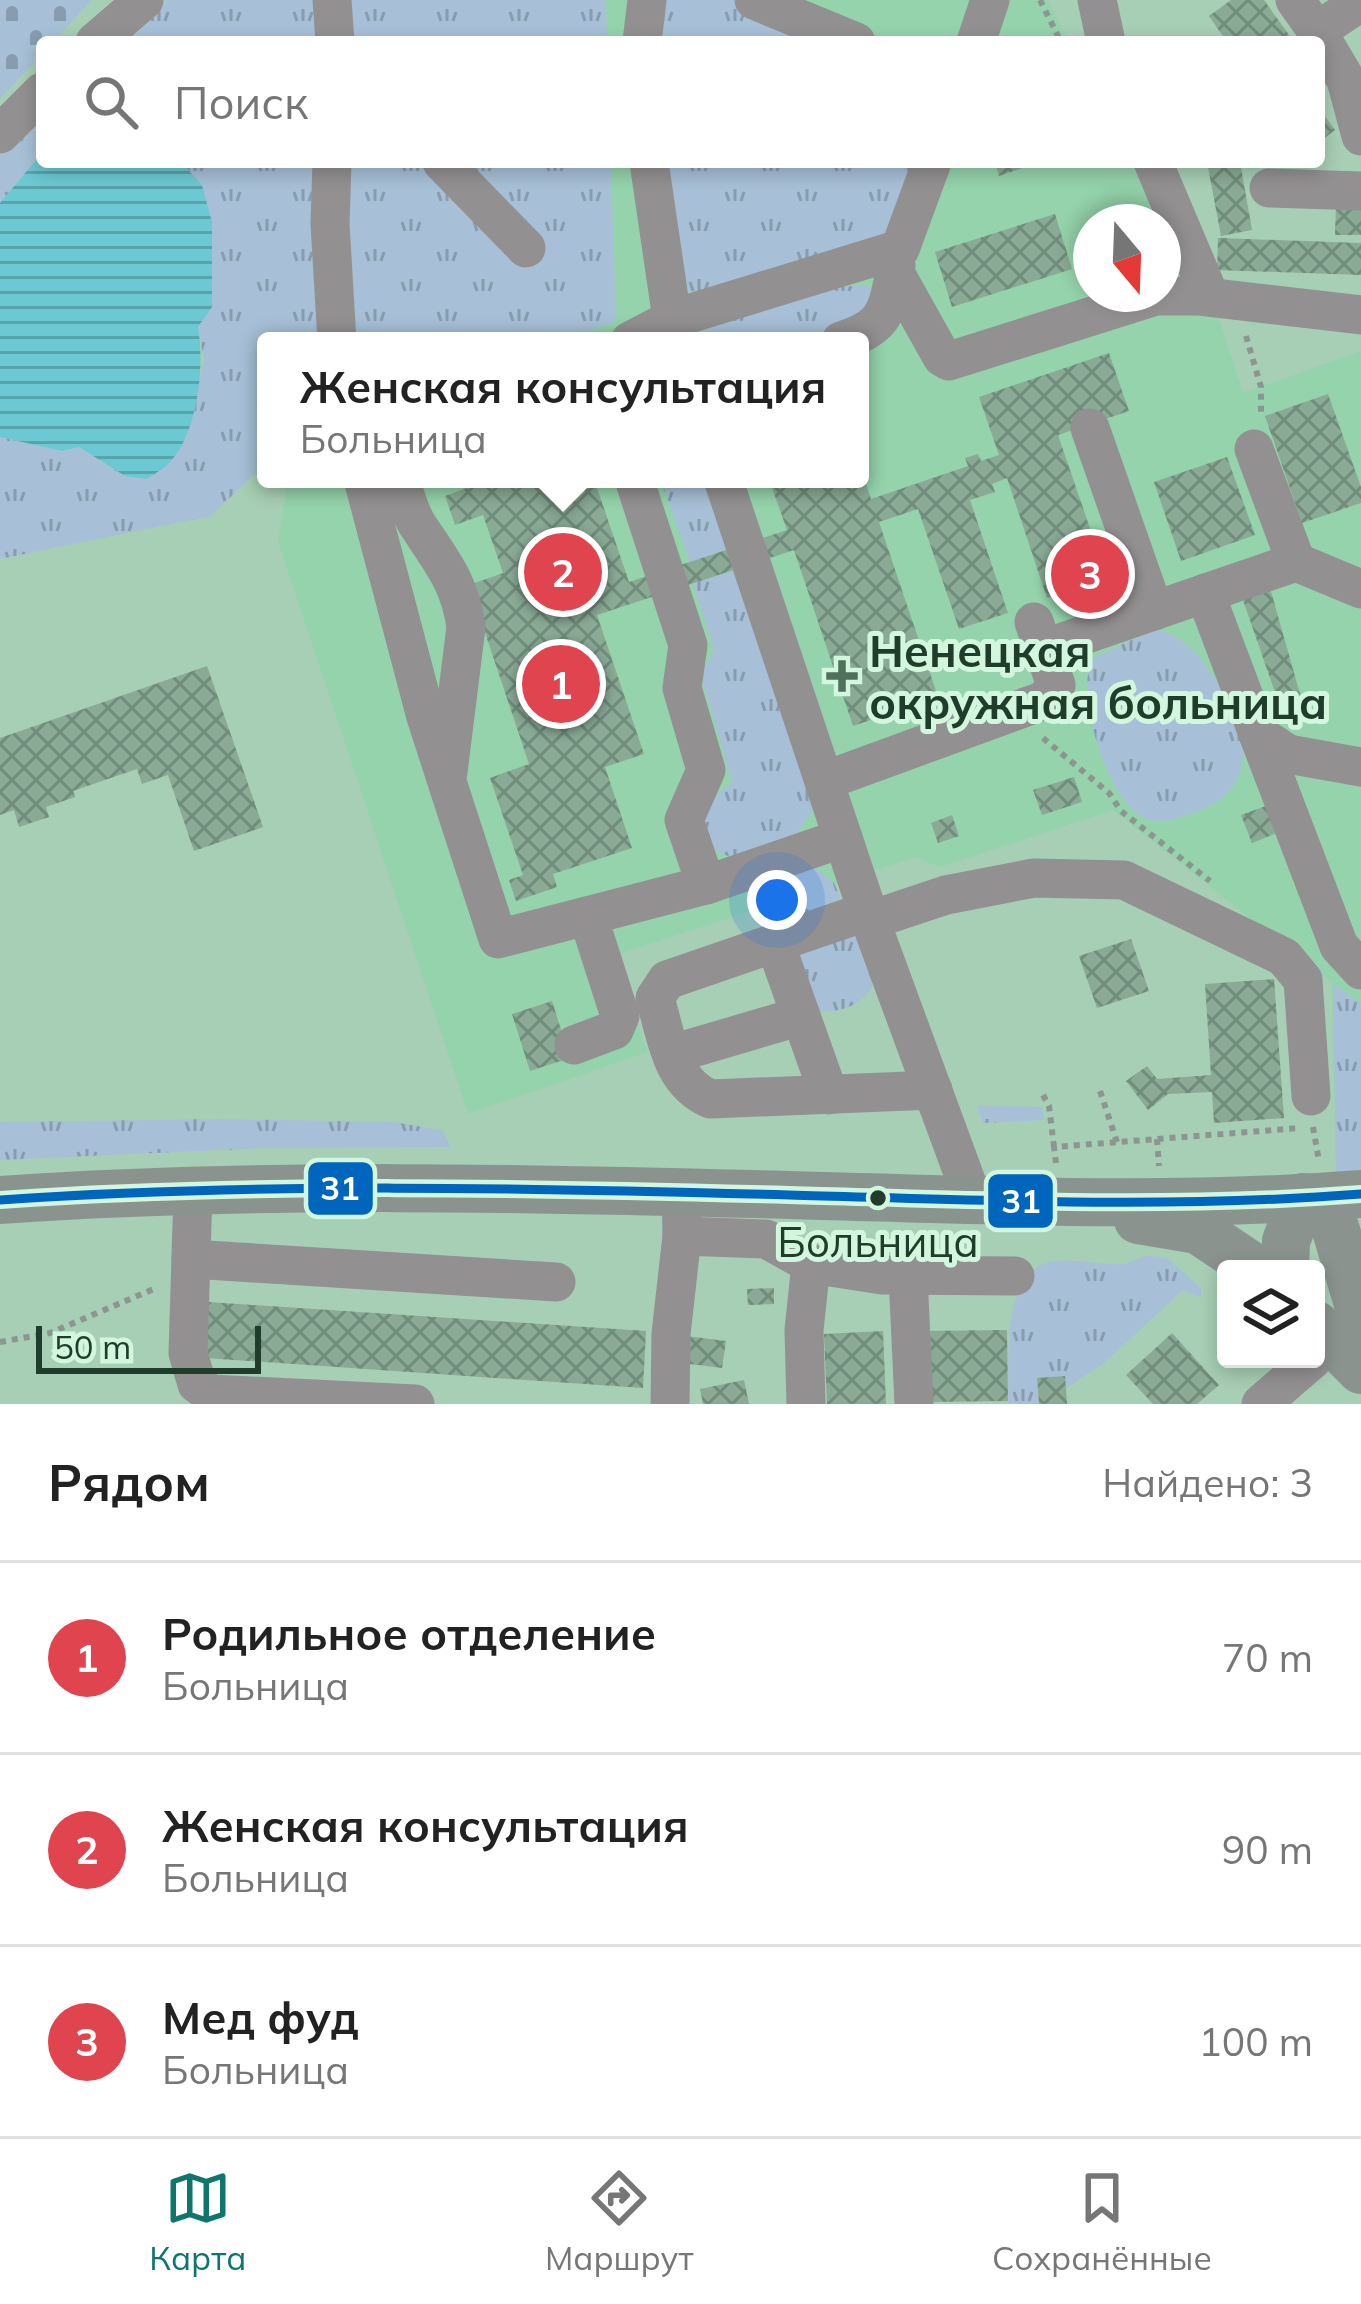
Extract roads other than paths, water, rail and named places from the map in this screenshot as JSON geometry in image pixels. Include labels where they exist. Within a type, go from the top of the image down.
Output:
[{"type":"main road","points":[[0,1200],[502,1188],[681,1214],[1153,1192],[1328,1191]]},
{"type":"main road","points":[[1285,1260],[1286,1241],[1328,1191]]},
{"type":"main road","points":[[1328,1191],[1333,1344]]},
{"type":"main road","points":[[973,1200],[1176,1224],[1213,1239],[1243,1260]]},
{"type":"lane","points":[[102,36],[144,0]]},
{"type":"lane","points":[[332,0],[335,36]]},
{"type":"lane","points":[[643,36],[647,0]]},
{"type":"lane","points":[[754,0],[841,36]]},
{"type":"lane","points":[[978,36],[990,0]]},
{"type":"lane","points":[[1097,0],[1105,36]]},
{"type":"lane","points":[[1306,15],[1361,2]]},
{"type":"lane","points":[[1325,46],[1346,80],[1361,136]]},
{"type":"lane","points":[[0,134],[36,98]]},
{"type":"lane","points":[[332,168],[330,224],[337,332]]},
{"type":"lane","points":[[448,168],[526,248]]},
{"type":"lane","points":[[650,168],[675,330],[897,261]]},
{"type":"lane","points":[[862,332],[887,314],[897,261],[939,168]]},
{"type":"lane","points":[[1157,168],[1223,299]]},
{"type":"lane","points":[[1269,188],[1361,191]]},
{"type":"lane","points":[[897,261],[942,357],[949,361],[1156,296],[1361,315]]},
{"type":"lane","points":[[1090,428],[1154,611]]},
{"type":"lane","points":[[1254,449],[1295,562]]},
{"type":"lane","points":[[365,488],[425,717],[498,939],[706,884],[843,838]]},
{"type":"lane","points":[[403,488],[414,520],[443,557],[463,607],[466,628],[447,783]]},
{"type":"lane","points":[[637,488],[688,645],[682,688],[706,770],[683,820],[706,884]]},
{"type":"lane","points":[[726,488],[869,916],[973,1200]]},
{"type":"lane","points":[[824,781],[1045,700],[1056,685],[1038,636],[1154,611],[1295,562],[1361,589]]},
{"type":"lane","points":[[1205,593],[1339,946],[1361,970]]},
{"type":"lane","points":[[1258,734],[1288,754],[1361,767]]},
{"type":"lane","points":[[933,1090],[710,1100],[691,1091],[677,1070],[655,998],[667,980],[775,943],[946,895],[1034,878],[1124,880],[1284,957],[1303,980],[1311,1096]]},
{"type":"lane","points":[[574,1045],[614,1030],[620,1016],[588,916]]},
{"type":"lane","points":[[775,943],[829,1095]]},
{"type":"lane","points":[[672,1054],[801,1016]]},
{"type":"lane","points":[[193,1192],[188,1353],[197,1384],[211,1394],[415,1404]]},
{"type":"lane","points":[[670,1404],[681,1214],[766,1239],[811,1264],[908,1275],[1015,1276]]},
{"type":"lane","points":[[190,1259],[556,1282]]},
{"type":"lane","points":[[806,1404],[805,1330],[811,1264]]},
{"type":"lane","points":[[908,1275],[914,1404]]},
{"type":"lane","points":[[1261,1404],[1333,1344]]},
{"type":"water","points":[[36,160],[36,168],[186,168],[202,185],[212,222],[212,307],[198,327],[197,398],[180,449],[168,465],[147,479],[125,476],[79,447],[62,451],[0,437],[0,203]]},
{"type":"place","name":"Женская консультация","points":[[563,572]]},
{"type":"place","name":"Мед фуд","points":[[1090,574]]},
{"type":"place","name":"Ненецкая окружная больница","points":[[842,676]]},
{"type":"place","name":"Родильное отделение","points":[[561,684]]},
{"type":"place","name":"Больница","points":[[878,1198]]}]
